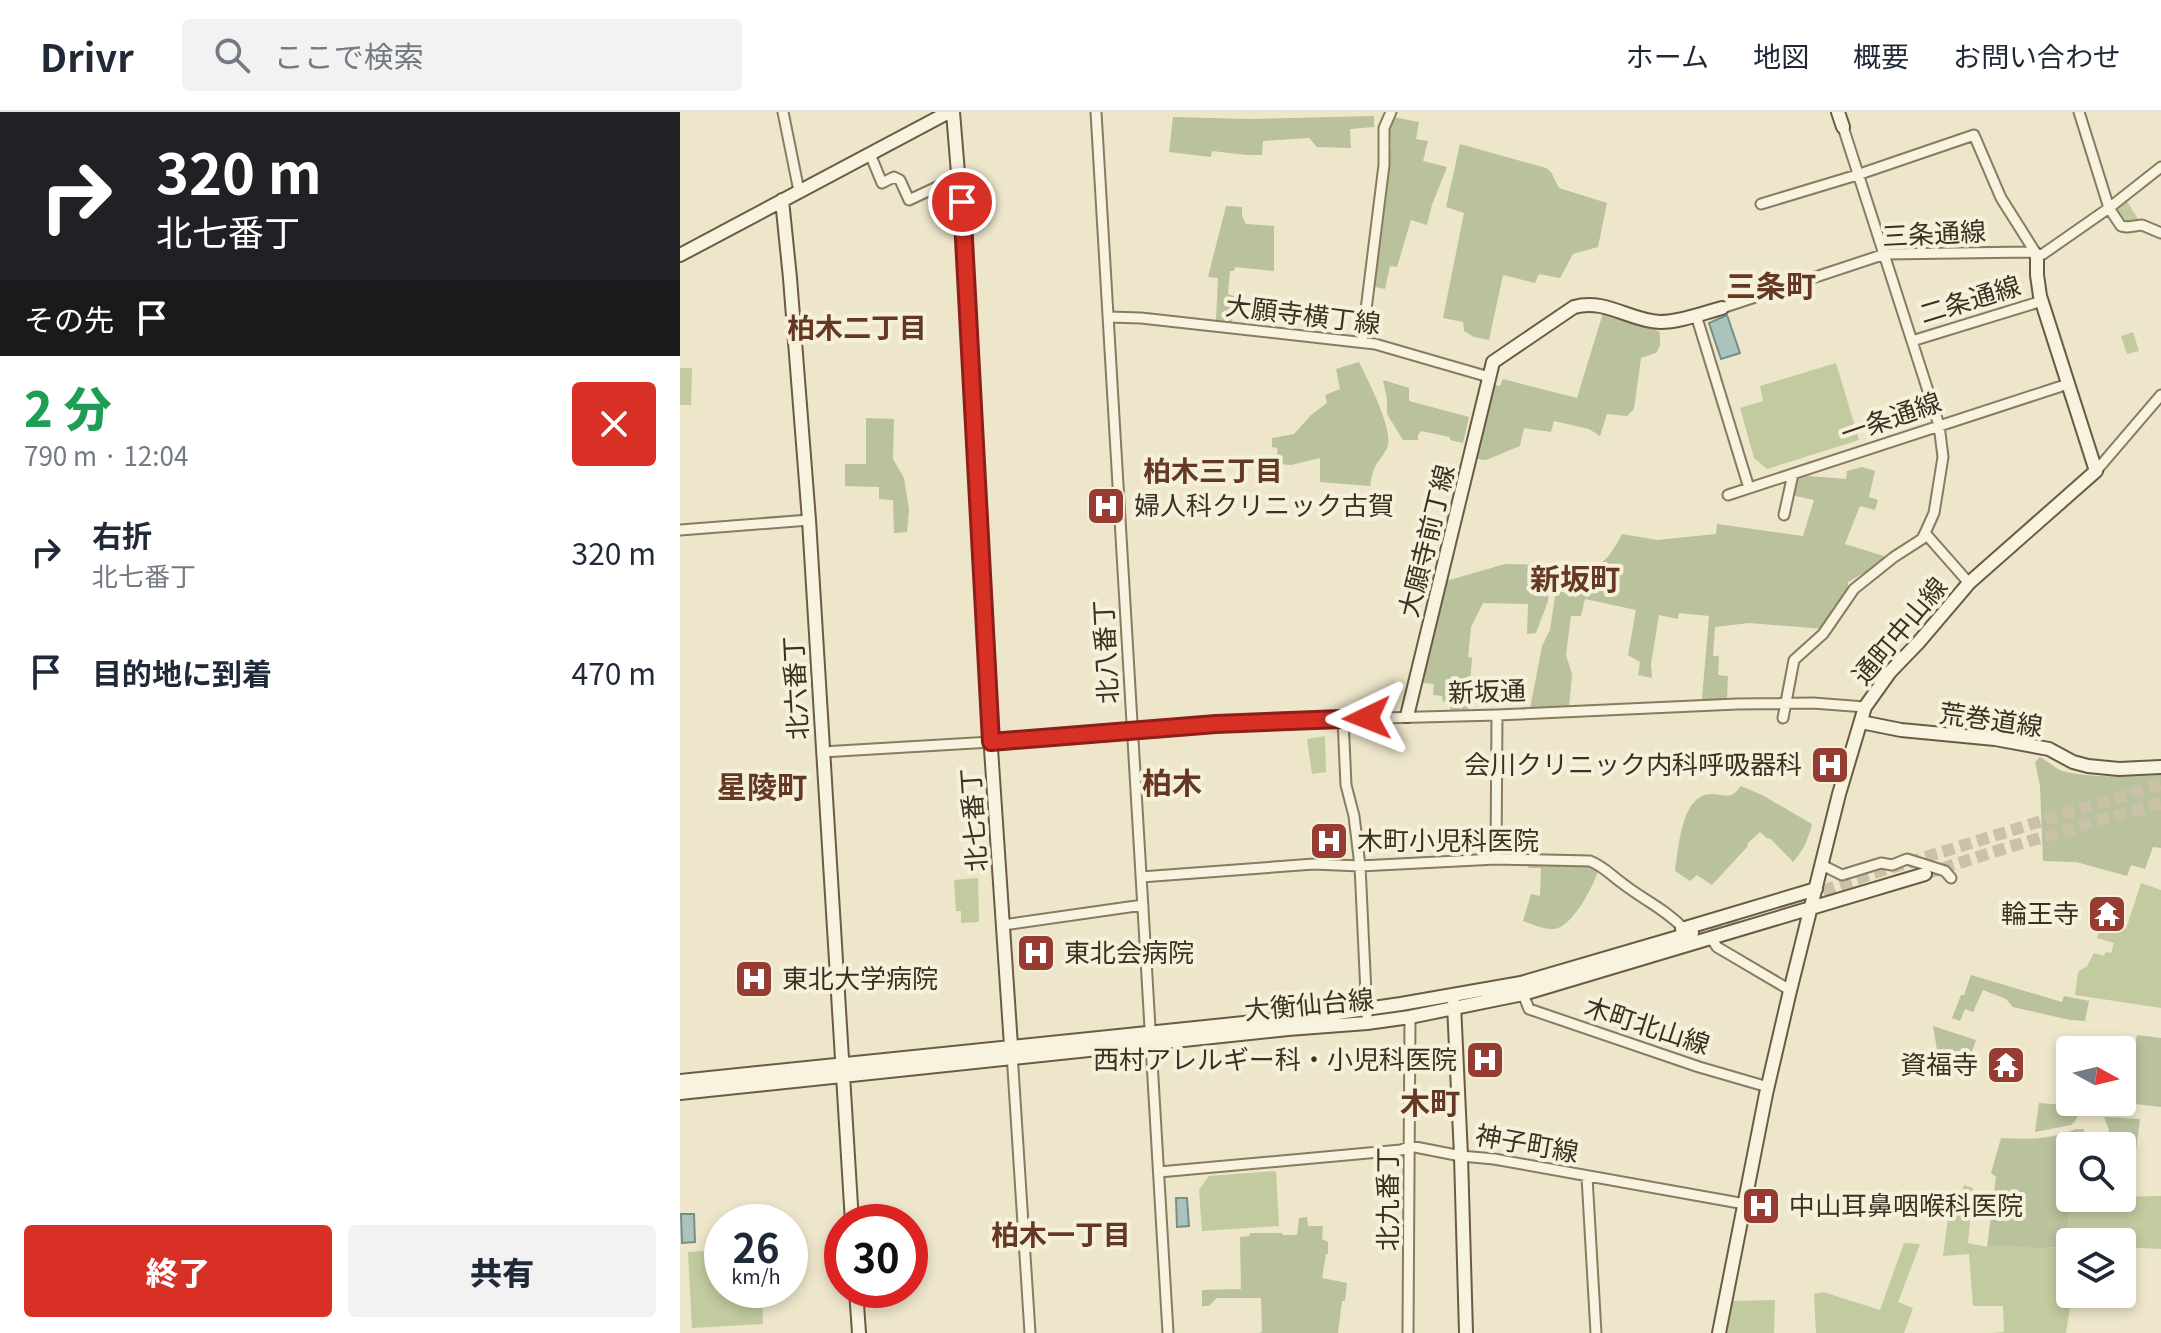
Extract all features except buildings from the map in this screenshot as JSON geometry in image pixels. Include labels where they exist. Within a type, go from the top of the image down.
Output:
[{"type":"street","points":[[783,112],[799,191]]},
{"type":"street","points":[[680,255],[870,154],[930,117],[951,112]]},
{"type":"street","name":"北七番丁","points":[[951,112],[960,179],[968,299],[991,742],[1030,1333]]},
{"type":"street","name":"北八番丁","points":[[1096,112],[1168,1333]]},
{"type":"street","points":[[1362,342],[1384,165],[1384,128],[1391,112]]},
{"type":"street","points":[[1783,718],[1794,660],[1823,634],[1854,589],[1922,539],[1934,513],[1943,457],[1939,425],[1838,112]]},
{"type":"street","points":[[2079,112],[2109,208],[2121,226],[2142,225],[2161,233]]},
{"type":"street","points":[[1761,204],[1974,135],[2001,198],[2037,255],[2042,301],[2096,471]]},
{"type":"street","points":[[870,154],[882,183],[894,177],[900,180],[909,200],[960,179]]},
{"type":"street","points":[[2037,255],[2043,254],[2109,208],[2161,167]]},
{"type":"street","name":"北六番丁","points":[[782,200],[809,520],[851,1204]]},
{"type":"street","name":"三条通線","points":[[1489,377],[1493,362],[1574,307],[1596,304],[1656,321],[1722,308],[1885,254],[2030,252],[2037,255]]},
{"type":"street","name":"二条通線","points":[[1912,341],[2042,301]]},
{"type":"street","points":[[1696,315],[1749,488]]},
{"type":"street","name":"大願寺横丁線","points":[[1108,317],[1375,344],[1489,377]]},
{"type":"street","name":"大願寺前丁線","points":[[1407,716],[1489,377]]},
{"type":"street","name":"一条通線","points":[[1728,495],[2068,384]]},
{"type":"street","points":[[2096,471],[2161,395]]},
{"type":"street","name":"通町中山線","points":[[1719,1333],[1790,990],[1839,794],[1865,707],[1890,672],[1969,583],[2096,471]]},
{"type":"street","points":[[1784,515],[1793,474]]},
{"type":"street","points":[[680,530],[809,520]]},
{"type":"street","points":[[1925,533],[1969,583]]},
{"type":"street","name":"新坂通","points":[[822,752],[1267,721],[1737,704],[1813,703],[1865,707]]},
{"type":"street","points":[[1496,859],[1497,715]]},
{"type":"street","points":[[1343,719],[1346,785],[1354,816],[1360,866],[1367,1023]]},
{"type":"street","name":"荒巻道線","points":[[1861,722],[2049,749],[2088,766],[2119,769],[2161,767]]},
{"type":"street","points":[[1141,877],[1314,864],[1360,866],[1496,859],[1590,861],[1600,865],[1688,931]]},
{"type":"street","points":[[1822,865],[1842,875],[1907,859],[1945,871],[1951,878]]},
{"type":"street","name":"大衡仙台線","points":[[680,1093],[842,1070],[1012,1052],[1410,1017],[1523,994],[1925,874]]},
{"type":"street","name":"大衡仙台線","points":[[1152,1038],[1454,995],[1688,931],[1816,889]]},
{"type":"street","points":[[1003,925],[1143,905]]},
{"type":"street","points":[[1711,938],[1717,947],[1790,990]]},
{"type":"street","name":"木町北山線","points":[[1523,994],[1529,1009],[1768,1087]]},
{"type":"street","points":[[1454,995],[1466,1333]]},
{"type":"street","name":"北九番丁","points":[[1408,1333],[1410,1017]]},
{"type":"street","name":"大衡仙台線","points":[[680,1081],[842,1070]]},
{"type":"street","name":"神子町線","points":[[1159,1172],[1338,1157],[1401,1150],[1410,1146],[1745,1204]]},
{"type":"street","points":[[1587,1177],[1596,1333]]},
{"type":"street","points":[[857,1308],[859,1333]]},
{"type":"green space","points":[[1374,116],[1374,127],[1350,129],[1351,148],[1317,147],[1309,138],[1263,141],[1262,155],[1212,151],[1211,157],[1169,152],[1173,117]]},
{"type":"green space","points":[[1393,117],[1419,122],[1416,139],[1428,141],[1423,161],[1447,167],[1427,225],[1411,220],[1397,267],[1390,266],[1385,289],[1371,286],[1391,144],[1387,129]]},
{"type":"green space","points":[[1460,144],[1546,168],[1559,188],[1607,203],[1598,247],[1573,254],[1560,278],[1539,274],[1535,283],[1503,275],[1489,340],[1464,331],[1463,322],[1443,318],[1464,213],[1446,207]]},
{"type":"green space","points":[[2126,200],[2139,220],[2138,224],[2122,224],[2112,208]]},
{"type":"green space","points":[[1226,206],[1242,207],[1246,224],[1274,226],[1274,271],[1235,267],[1234,271],[1230,271],[1228,294],[1234,296],[1232,323],[1216,321],[1218,278],[1208,277]]},
{"type":"green space","points":[[1603,313],[1651,326],[1660,333],[1660,346],[1656,353],[1641,358],[1634,409],[1627,416],[1607,414],[1600,436],[1589,429],[1554,421],[1551,432],[1524,428],[1520,446],[1486,460],[1477,459],[1495,385],[1500,386],[1503,379],[1577,398]]},
{"type":"green space","points":[[2133,332],[2139,351],[2127,354],[2121,336]]},
{"type":"green space","points":[[1359,362],[1378,404],[1388,437],[1387,448],[1374,469],[1370,486],[1320,482],[1320,458],[1291,465],[1278,464],[1277,448],[1272,447],[1272,438],[1294,434],[1327,403],[1325,395],[1340,389],[1336,369]]},
{"type":"green space","points":[[1836,363],[1859,440],[1767,469],[1754,458],[1740,408],[1763,401],[1760,386]]},
{"type":"green space","points":[[680,368],[692,368],[691,405],[680,405]]},
{"type":"green space","points":[[1383,380],[1409,388],[1409,401],[1469,417],[1463,443],[1421,431],[1418,440],[1403,440],[1387,414]]},
{"type":"green space","points":[[866,418],[894,419],[893,459],[904,478],[909,509],[907,532],[894,533],[893,500],[879,499],[879,487],[845,486],[845,464],[866,464]]},
{"type":"green space","points":[[1862,467],[1875,471],[1869,497],[1878,500],[1875,510],[1860,506],[1845,544],[1890,558],[1848,582],[1848,594],[1833,607],[1824,629],[1749,623],[1715,627],[1713,656],[1719,656],[1718,675],[1728,676],[1727,699],[1702,699],[1709,616],[1679,613],[1678,619],[1659,615],[1651,664],[1652,678],[1638,675],[1640,662],[1628,655],[1636,610],[1585,599],[1581,616],[1571,616],[1566,655],[1572,674],[1569,707],[1530,709],[1542,646],[1550,630],[1561,569],[1599,564],[1610,554],[1622,534],[1657,540],[1716,534],[1717,524],[1803,536],[1814,500],[1791,495],[1796,475],[1846,479],[1847,471]]},
{"type":"green space","points":[[1505,564],[1549,565],[1548,601],[1536,633],[1527,634],[1528,604],[1483,603],[1471,627],[1468,711],[1450,711],[1451,703],[1443,702],[1442,696],[1433,695],[1434,684],[1422,683],[1446,581]]},
{"type":"green space","points":[[1498,677],[1510,677],[1510,697],[1489,697],[1489,680],[1498,680]]},
{"type":"green space","points":[[1325,736],[1326,772],[1312,774],[1307,739]]},
{"type":"green space","points":[[2040,757],[2059,770],[2085,775],[2161,775],[2161,848],[2153,847],[2145,869],[2131,865],[2127,876],[2076,862],[2043,861],[2040,786],[2035,762]]},
{"type":"green space","points":[[1741,786],[1812,824],[1803,849],[1793,862],[1760,832],[1712,885],[1697,875],[1690,881],[1675,871],[1680,836],[1688,811],[1703,796],[1729,796]]},
{"type":"green space","points":[[1529,862],[1589,864],[1599,868],[1582,904],[1561,927],[1546,929],[1523,921],[1531,894],[1540,896],[1541,868],[1528,868]]},
{"type":"green space","points":[[978,878],[979,922],[961,923],[961,911],[956,911],[954,880]]},
{"type":"green space","points":[[2141,883],[2161,890],[2161,1008],[2075,995],[2078,972],[2087,966],[2094,953],[2104,956],[2106,952],[2111,953],[2114,943],[2097,938],[2102,922],[2126,929]]},
{"type":"green space","points":[[1971,975],[2062,1002],[2064,996],[2089,1001],[2085,1021],[2013,1007],[2006,999],[1983,990],[1973,1012],[1965,1009],[1960,1021],[1952,1018]]},
{"type":"green space","points":[[1933,1026],[1976,1040],[1964,1075],[1939,1062]]},
{"type":"green space","points":[[2137,1035],[2161,1038],[2161,1107],[2136,1104]]},
{"type":"green space","points":[[2039,1103],[2056,1104],[2056,1116],[2077,1116],[2071,1125],[2035,1132]]},
{"type":"green space","points":[[2104,1117],[2140,1119],[2136,1150],[2136,1132],[2109,1130]]},
{"type":"green space","points":[[2056,1135],[2056,1212],[2070,1212],[2067,1228],[2056,1228],[2056,1247],[1987,1247],[1996,1177],[1991,1173],[2001,1138]]},
{"type":"green space","points":[[1276,1171],[1279,1226],[1202,1231],[1199,1190],[1209,1176]]},
{"type":"green space","points":[[1964,1185],[1973,1188],[1968,1243],[1987,1247],[2056,1247],[2056,1308],[2070,1308],[2066,1333],[1992,1333],[2004,1332],[2003,1306],[1973,1306],[1969,1254],[1943,1256],[1954,1196],[1960,1197]]},
{"type":"green space","points":[[2161,1196],[2161,1249],[2136,1248],[2136,1228],[2067,1228],[2070,1212],[2136,1212],[2136,1197]]},
{"type":"green space","points":[[1307,1217],[1308,1226],[1323,1226],[1322,1239],[1328,1242],[1322,1278],[1347,1283],[1338,1333],[1259,1333],[1262,1332],[1261,1298],[1217,1298],[1209,1306],[1202,1306],[1202,1290],[1241,1289],[1240,1237],[1249,1236],[1250,1233],[1297,1235],[1299,1218]]},
{"type":"green space","points":[[1904,1243],[1920,1244],[1898,1302],[1913,1308],[1904,1333],[1816,1333],[1814,1294],[1823,1292],[1880,1310]]},
{"type":"green space","points":[[704,1251],[704,1308],[763,1308],[763,1324],[692,1328],[688,1252]]},
{"type":"green space","points":[[1775,1300],[1774,1333],[1727,1333],[1733,1301]]},
{"type":"water","points":[[1727,315],[1740,353],[1721,359],[1709,323]]},
{"type":"water","points":[[1176,1198],[1187,1198],[1189,1226],[1177,1227]]},
{"type":"water","points":[[681,1214],[694,1214],[695,1242],[682,1243]]},
{"type":"tunnel","points":[[1806,897],[2161,784]]},
{"type":"tunnel","points":[[1925,874],[2161,803]]},
{"type":"tunnel","points":[[1692,933],[1743,917]]},
{"type":"place","name":"婦人科クリニック古賀","points":[[1106,506]]},
{"type":"place","name":"会川クリニック内科呼吸器科","points":[[1830,765]]},
{"type":"place","name":"木町小児科医院","points":[[1329,841]]},
{"type":"place","name":"輪王寺","points":[[2107,914]]},
{"type":"place","name":"東北会病院","points":[[1036,953]]},
{"type":"place","name":"東北大学病院","points":[[754,979]]},
{"type":"place","name":"西村アレルギー科・小児科医院","points":[[1485,1060]]},
{"type":"place","name":"資福寺","points":[[2006,1065]]},
{"type":"place","name":"中山耳鼻咽喉科医院","points":[[1761,1206]]},
{"type":"district","name":"三条町","points":[[1771,287]]},
{"type":"district","name":"柏木二丁目","points":[[857,328]]},
{"type":"district","name":"柏木三丁目","points":[[1213,471]]},
{"type":"district","name":"新坂町","points":[[1575,580]]},
{"type":"district","name":"柏木","points":[[1172,784]]},
{"type":"district","name":"星陵町","points":[[762,788]]},
{"type":"district","name":"木町","points":[[1430,1104]]},
{"type":"district","name":"柏木一丁目","points":[[1061,1235]]},
{"type":"route","points":[[962,202],[991,742],[1216,724],[1367,718]]}]
